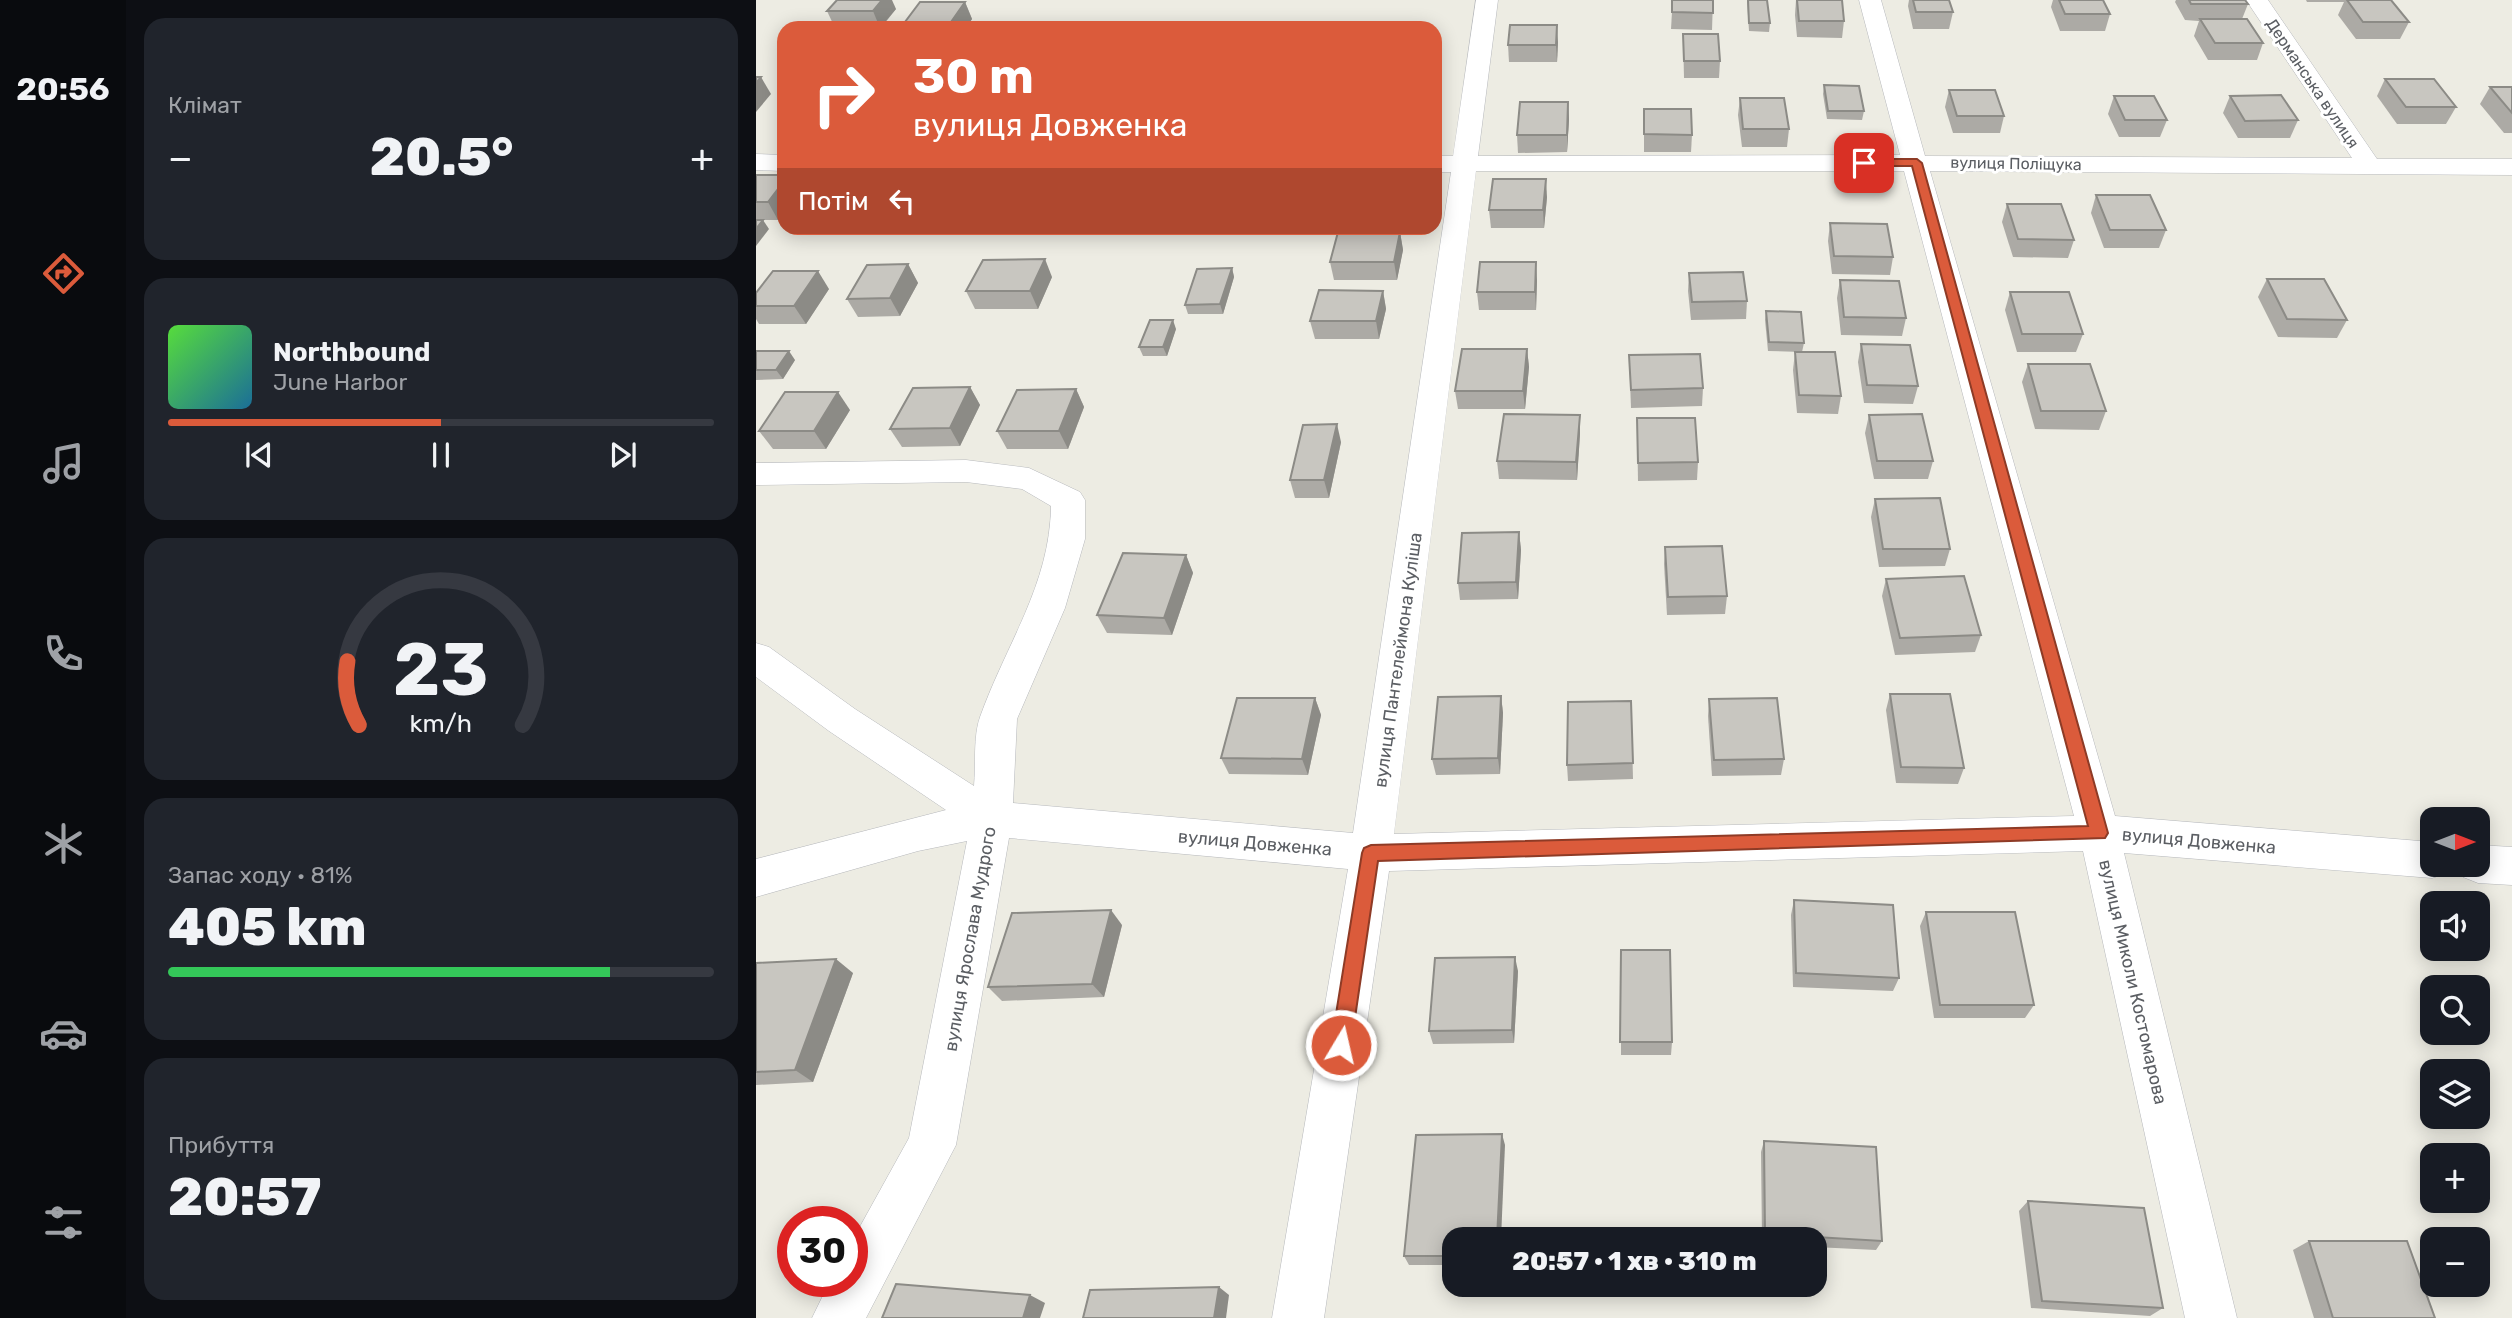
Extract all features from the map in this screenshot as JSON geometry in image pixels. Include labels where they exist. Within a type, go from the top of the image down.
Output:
[{"type":"street","name":"вулиця Пантелеймона Куліша","points":[[1298,1318],[1371,853],[1451,165],[1487,0]]},
{"type":"street","name":"вулиця Миколи Костомарова","points":[[1870,0],[1917,163],[2099,833],[2211,1318]]},
{"type":"street","name":"Дерманська вулиця","points":[[2257,0],[2370,167]]},
{"type":"street","points":[[756,162],[777,163]]},
{"type":"street","name":"вулиця Поліщука","points":[[1451,165],[1917,163],[2512,167]]},
{"type":"street","points":[[756,474],[966,471],[1029,479],[1068,499],[1068,539],[1050,596],[998,719],[992,819]]},
{"type":"street","name":"вулиця Ярослава Мудрого","points":[[756,657],[842,720],[992,819],[932,1145],[838,1318]]},
{"type":"street","name":"вулиця Довженка","points":[[756,878],[918,833],[992,819],[1371,853],[2099,833],[2420,859]]},
{"type":"street","points":[[2490,865],[2512,866]]},
{"type":"building","points":[[837,0],[882,0],[873,11],[827,11]]},
{"type":"building","points":[[1672,0],[1713,0],[1713,13],[1672,12]]},
{"type":"building","points":[[1748,0],[1767,0],[1770,23],[1749,23]]},
{"type":"building","points":[[1797,0],[1842,0],[1844,21],[1799,21]]},
{"type":"building","points":[[1913,0],[1949,0],[1953,12],[1916,12]]},
{"type":"building","points":[[2059,0],[2103,0],[2110,14],[2065,14]]},
{"type":"building","points":[[2189,0],[2245,0],[2248,4],[2191,4]]},
{"type":"building","points":[[2347,0],[2391,0],[2409,22],[2363,22]]},
{"type":"building","points":[[920,2],[965,2],[952,21],[906,21]]},
{"type":"building","points":[[2200,19],[2247,19],[2263,43],[2215,43]]},
{"type":"building","points":[[1510,25],[1557,25],[1556,45],[1508,45]]},
{"type":"building","points":[[1683,34],[1718,34],[1720,61],[1684,61]]},
{"type":"building","points":[[2385,79],[2434,79],[2456,107],[2406,107]]},
{"type":"building","points":[[1824,85],[1859,86],[1864,111],[1828,111]]},
{"type":"building","points":[[2490,87],[2512,87],[2512,113]]},
{"type":"building","points":[[1949,90],[1995,90],[2004,116],[1957,116]]},
{"type":"building","points":[[2281,95],[2298,120],[2245,121],[2230,96]]},
{"type":"building","points":[[2114,96],[2154,96],[2167,120],[2125,120]]},
{"type":"building","points":[[1740,98],[1784,98],[1789,129],[1743,129]]},
{"type":"building","points":[[1520,102],[1568,102],[1567,135],[1517,135]]},
{"type":"building","points":[[1644,109],[1691,109],[1692,135],[1644,134]]},
{"type":"building","points":[[756,175],[777,175],[777,190],[768,202],[756,202]]},
{"type":"building","points":[[1493,179],[1546,179],[1543,210],[1489,210]]},
{"type":"building","points":[[2096,195],[2150,195],[2166,230],[2110,230]]},
{"type":"building","points":[[2007,204],[2061,204],[2074,240],[2018,239]]},
{"type":"building","points":[[756,220],[763,220],[756,229]]},
{"type":"building","points":[[1830,223],[1887,224],[1893,257],[1834,256]]},
{"type":"building","points":[[1337,235],[1399,235],[1394,262],[1330,262]]},
{"type":"building","points":[[1045,259],[1030,291],[966,291],[983,260]]},
{"type":"building","points":[[1480,262],[1536,262],[1535,292],[1477,292]]},
{"type":"building","points":[[908,264],[890,298],[847,299],[867,265]]},
{"type":"building","points":[[1232,268],[1220,304],[1185,305],[1197,269]]},
{"type":"building","points":[[773,271],[818,271],[794,306],[756,306],[756,293]]},
{"type":"building","points":[[1743,272],[1747,301],[1692,302],[1689,273]]},
{"type":"building","points":[[2267,279],[2324,279],[2347,320],[2287,319]]},
{"type":"building","points":[[1840,280],[1899,281],[1906,318],[1844,317]]},
{"type":"building","points":[[1319,290],[1383,291],[1376,321],[1310,321]]},
{"type":"building","points":[[2010,292],[2069,292],[2083,334],[2022,334]]},
{"type":"building","points":[[1766,311],[1801,312],[1804,343],[1769,342]]},
{"type":"building","points":[[1150,320],[1173,320],[1163,347],[1139,347]]},
{"type":"building","points":[[1861,344],[1910,345],[1918,386],[1867,385]]},
{"type":"building","points":[[1462,349],[1527,349],[1523,391],[1455,391]]},
{"type":"building","points":[[756,351],[789,351],[776,370],[756,370]]},
{"type":"building","points":[[1795,352],[1835,352],[1841,396],[1799,395]]},
{"type":"building","points":[[1700,354],[1703,388],[1631,390],[1629,355]]},
{"type":"building","points":[[2028,364],[2090,364],[2106,411],[2041,411]]},
{"type":"building","points":[[970,387],[950,428],[890,429],[913,388]]},
{"type":"building","points":[[1076,389],[1059,431],[997,431],[1017,390]]},
{"type":"building","points":[[785,392],[838,392],[814,431],[759,431]]},
{"type":"building","points":[[1504,414],[1580,415],[1576,462],[1497,461]]},
{"type":"building","points":[[1922,414],[1933,461],[1877,461],[1869,415]]},
{"type":"building","points":[[1637,418],[1695,418],[1698,462],[1638,463]]},
{"type":"building","points":[[1337,424],[1324,480],[1290,480],[1303,425]]},
{"type":"building","points":[[1940,498],[1950,549],[1883,549],[1875,499]]},
{"type":"building","points":[[1519,532],[1516,582],[1458,583],[1462,533]]},
{"type":"building","points":[[1722,546],[1727,596],[1668,597],[1665,547]]},
{"type":"building","points":[[1123,553],[1186,555],[1164,618],[1097,615]]},
{"type":"building","points":[[1964,576],[1981,635],[1900,638],[1886,579]]},
{"type":"building","points":[[1890,694],[1950,694],[1964,768],[1901,767]]},
{"type":"building","points":[[1501,696],[1498,758],[1432,759],[1438,697]]},
{"type":"building","points":[[1237,698],[1315,698],[1302,759],[1221,758]]},
{"type":"building","points":[[1777,698],[1784,759],[1714,760],[1709,699]]},
{"type":"building","points":[[1631,701],[1633,763],[1567,765],[1568,702]]},
{"type":"building","points":[[1794,900],[1893,905],[1899,978],[1796,973]]},
{"type":"building","points":[[1111,910],[1092,984],[988,987],[1012,913]]},
{"type":"building","points":[[1926,912],[2015,912],[2034,1005],[1940,1005]]},
{"type":"building","points":[[1621,950],[1670,950],[1672,1042],[1620,1042]]},
{"type":"building","points":[[1515,957],[1512,1030],[1429,1031],[1435,958]]},
{"type":"building","points":[[836,959],[795,1070],[756,1072],[756,963]]},
{"type":"building","points":[[1502,1134],[1498,1227],[1442,1227],[1442,1256],[1404,1256],[1416,1135]]},
{"type":"building","points":[[1764,1141],[1876,1147],[1882,1241],[1827,1238],[1827,1227],[1765,1227]]},
{"type":"building","points":[[2028,1201],[2144,1208],[2163,1308],[2042,1301]]},
{"type":"building","points":[[2309,1241],[2407,1241],[2420,1277],[2420,1297],[2427,1297],[2435,1318],[2333,1318]]},
{"type":"building","points":[[896,1284],[1030,1295],[1023,1318],[882,1318]]},
{"type":"building","points":[[1219,1287],[1214,1318],[1083,1318],[1090,1290]]},
{"type":"route","points":[[1341,1045],[1371,853],[2099,833],[1917,163],[1864,163]]}]
